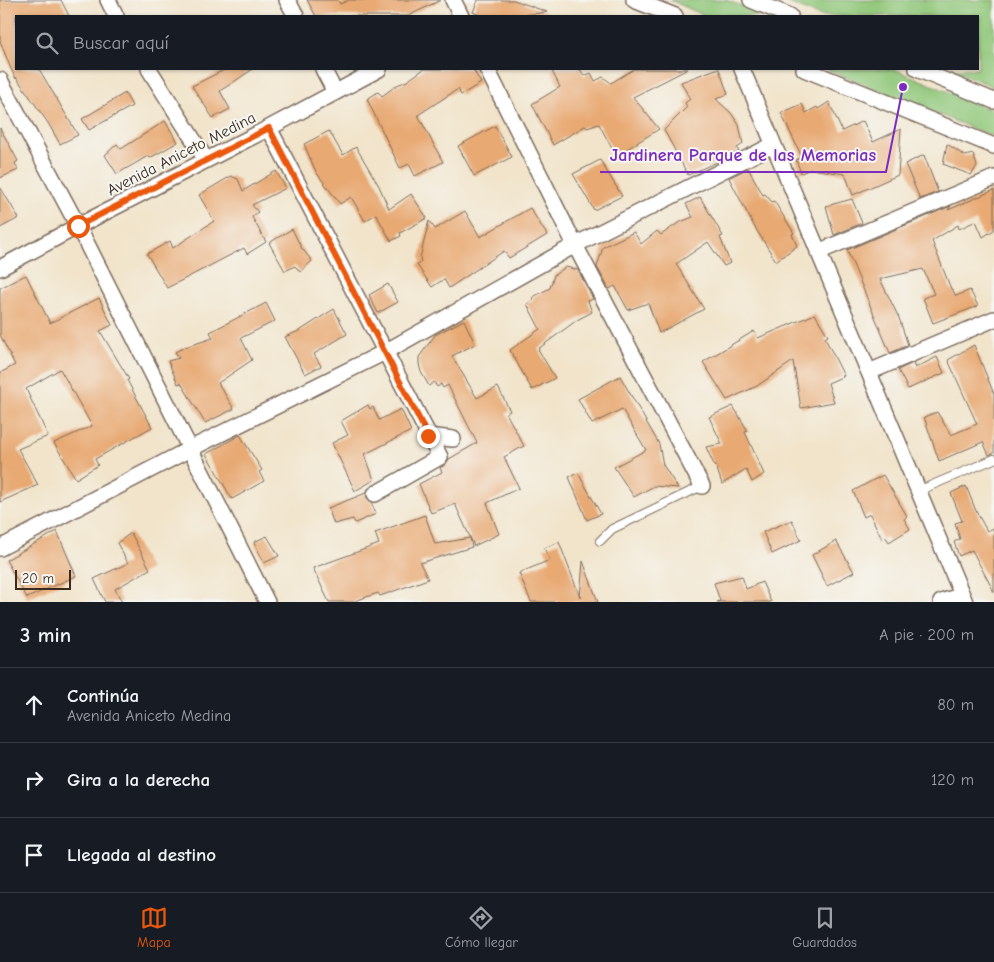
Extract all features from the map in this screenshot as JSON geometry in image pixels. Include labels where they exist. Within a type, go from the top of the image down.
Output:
[{"type":"street","points":[[108,0],[116,15]]},
{"type":"street","points":[[287,0],[295,15]]},
{"type":"street","points":[[453,0],[460,15]]},
{"type":"street","points":[[634,0],[672,15]]},
{"type":"street","points":[[751,0],[788,15]]},
{"type":"street","points":[[150,70],[206,160]]},
{"type":"street","points":[[324,70],[335,92]]},
{"type":"street","name":"Avenida Aniceto Medina","points":[[0,268],[377,70]]},
{"type":"street","points":[[488,70],[575,245],[702,486]]},
{"type":"street","points":[[742,70],[964,599],[941,602]]},
{"type":"street","points":[[806,70],[994,146]]},
{"type":"street","points":[[919,70],[994,100]]},
{"type":"street","points":[[0,80],[78,226],[267,602]]},
{"type":"street","points":[[269,128],[440,457],[375,494]]},
{"type":"street","points":[[0,548],[190,449],[385,352],[575,245],[773,145]]},
{"type":"street","points":[[818,252],[994,178]]},
{"type":"street","points":[[868,372],[994,319]]},
{"type":"street","points":[[428,436],[453,439]]},
{"type":"lane","points":[[918,491],[994,459]]},
{"type":"lane","points":[[600,541],[612,529],[702,486]]},
{"type":"green space","points":[[670,0],[726,0],[765,15],[703,15]]},
{"type":"green space","points":[[781,0],[994,0],[994,87],[952,70],[979,70],[979,15],[818,15]]},
{"type":"green space","points":[[828,70],[896,70],[994,111],[994,137]]},
{"type":"building","points":[[0,0],[61,0],[68,15],[15,15],[15,70],[40,70],[78,135],[60,144],[16,77],[16,79],[0,41]]},
{"type":"building","points":[[307,0],[338,0],[340,4],[349,0],[441,0],[410,15],[315,15]]},
{"type":"building","points":[[478,0],[514,0],[547,12],[524,15],[479,15],[473,12]]},
{"type":"building","points":[[224,70],[252,70],[220,91],[230,109],[213,118],[192,86]]},
{"type":"building","points":[[423,70],[474,70],[481,83],[461,95],[458,89],[418,115],[443,162],[415,176],[409,164],[400,168],[367,99],[378,92],[382,96],[397,85],[407,81]]},
{"type":"building","points":[[552,70],[581,70],[584,76],[591,73],[595,81],[603,77],[611,83],[632,70],[686,70],[633,97],[659,129],[616,156],[599,124],[587,128],[585,126],[553,145],[532,104],[560,87]]},
{"type":"building","points":[[713,70],[719,70],[728,94],[716,99],[731,113],[739,125],[743,144],[737,148],[739,152],[688,175],[664,130],[687,107],[685,103],[690,99],[681,82]]},
{"type":"building","points":[[125,93],[132,106],[89,130],[82,119]]},
{"type":"building","points":[[829,102],[842,131],[863,121],[873,142],[901,129],[898,175],[853,195],[845,174],[811,169],[801,173],[796,160],[802,157],[781,113],[802,104],[806,113],[817,107],[818,109]]},
{"type":"building","points":[[165,121],[178,142],[150,158],[148,156],[117,174],[105,155],[117,144],[121,149]]},
{"type":"building","points":[[495,126],[512,157],[474,176],[458,146]]},
{"type":"building","points":[[0,128],[18,161],[15,163],[18,170],[0,178]]},
{"type":"building","points":[[329,131],[343,155],[356,147],[379,186],[389,209],[411,194],[427,218],[400,233],[401,236],[391,241],[376,214],[365,221],[351,197],[340,204],[316,172],[304,144]]},
{"type":"building","points":[[947,144],[965,156],[973,154],[977,166],[971,175],[943,164]]},
{"type":"building","points":[[924,155],[938,192],[920,199],[905,164]]},
{"type":"building","points":[[600,160],[622,196],[594,210],[573,174]]},
{"type":"building","points":[[748,168],[763,195],[765,194],[772,202],[774,201],[794,233],[792,234],[797,246],[776,261],[754,226],[729,178]]},
{"type":"building","points":[[276,171],[286,188],[252,205],[258,212],[252,217],[266,242],[247,254],[244,248],[167,288],[147,254],[170,241],[173,248],[214,221],[199,195],[231,176],[238,179],[243,191]]},
{"type":"building","points":[[0,187],[19,218],[0,228]]},
{"type":"building","points":[[994,190],[994,230],[983,237],[976,221],[959,229],[958,225],[932,241],[951,289],[956,296],[970,290],[978,306],[933,323],[923,298],[934,294],[923,269],[880,279],[899,318],[908,345],[890,353],[847,250]]},
{"type":"building","points":[[700,197],[723,236],[720,237],[730,263],[724,266],[708,242],[676,264],[704,309],[659,333],[648,303],[628,310],[615,286],[609,289],[597,267],[603,247],[634,232],[641,244],[657,231],[661,235],[678,223],[693,217],[686,204]]},
{"type":"building","points":[[852,199],[862,223],[834,235],[826,206]]},
{"type":"building","points":[[530,208],[547,235],[509,258],[504,251],[449,288],[444,279],[432,287],[417,265],[421,262],[420,258],[429,221],[435,229],[465,211],[480,237]]},
{"type":"building","points":[[292,229],[301,247],[312,261],[300,272],[295,266],[285,271],[269,243]]},
{"type":"building","points":[[566,267],[578,270],[593,299],[588,301],[592,312],[577,320],[538,349],[555,378],[532,390],[510,350],[540,329],[527,304],[534,300],[533,297],[550,288],[554,275]]},
{"type":"building","points":[[26,275],[50,323],[99,298],[112,325],[100,331],[129,379],[127,380],[152,427],[95,459],[98,465],[76,479],[54,443],[92,426],[60,369],[26,389],[48,436],[18,449],[38,485],[0,502],[0,373],[15,365],[0,335],[0,288]]},
{"type":"building","points":[[388,284],[398,302],[378,313],[369,295]]},
{"type":"building","points":[[266,303],[275,321],[241,338],[252,360],[218,383],[234,409],[205,423],[181,383],[178,384],[168,361],[179,358],[175,352],[213,338],[210,332]]},
{"type":"building","points":[[334,309],[347,334],[314,354],[321,366],[305,374],[285,337],[301,330]]},
{"type":"building","points":[[815,314],[828,336],[825,338],[844,376],[828,383],[834,402],[801,408],[793,361],[757,386],[727,400],[703,362],[754,331],[758,338]]},
{"type":"building","points":[[464,320],[475,344],[452,356],[477,398],[498,387],[510,411],[506,413],[524,446],[504,457],[519,488],[487,503],[499,534],[474,546],[455,504],[431,513],[419,484],[442,472],[440,468],[449,459],[477,443],[448,385],[443,388],[441,384],[437,387],[434,382],[429,386],[419,364],[419,357],[435,335]]},
{"type":"building","points":[[974,345],[994,394],[994,453],[989,455],[983,442],[939,461],[924,417],[937,412],[951,435],[977,424],[948,360]]},
{"type":"building","points":[[937,357],[944,373],[908,389],[898,370],[913,363],[915,368]]},
{"type":"building","points":[[620,376],[659,444],[663,465],[678,488],[654,486],[634,497],[614,467],[646,450],[622,409],[592,424],[578,399]]},
{"type":"building","points":[[368,405],[370,409],[373,407],[379,420],[401,409],[411,431],[365,454],[374,480],[355,491],[332,443],[348,435],[341,421]]},
{"type":"building","points":[[733,406],[748,431],[745,432],[764,474],[752,482],[746,469],[722,484],[716,466],[706,447],[722,444],[709,417]]},
{"type":"building","points":[[240,435],[262,470],[259,472],[264,481],[232,499],[206,454]]},
{"type":"building","points":[[578,473],[601,514],[587,520],[569,477]]},
{"type":"building","points":[[883,475],[907,516],[904,519],[910,529],[889,542],[885,536],[882,539],[870,514],[864,517],[853,491]]},
{"type":"building","points":[[966,486],[976,511],[987,531],[994,528],[994,592],[972,550],[959,556],[954,542],[960,539],[955,523],[962,521],[951,493]]},
{"type":"building","points":[[366,493],[376,514],[355,523],[353,519],[334,524],[328,508]]},
{"type":"building","points":[[425,515],[435,544],[470,538],[472,547],[420,563],[428,579],[380,596],[378,593],[352,602],[329,602],[313,568],[379,544],[375,533]]},
{"type":"building","points":[[792,520],[801,540],[772,554],[763,532]]},
{"type":"building","points":[[57,531],[76,576],[27,598],[6,560]]},
{"type":"building","points":[[131,533],[150,569],[115,589],[122,602],[105,602],[94,579],[128,563],[117,543]]},
{"type":"building","points":[[267,536],[279,556],[264,563],[254,542]]},
{"type":"building","points":[[836,541],[854,572],[827,586],[812,555]]},
{"type":"building","points":[[559,542],[580,597],[583,561],[598,602],[531,602],[519,573],[550,560],[544,548]]},
{"type":"building","points":[[742,576],[746,589],[762,582],[771,602],[717,602],[720,601],[714,583]]},
{"type":"place","name":"Jardinera Parque de las Memorias","points":[[903,87]]},
{"type":"route","points":[[78,226],[269,128],[428,436]]}]
